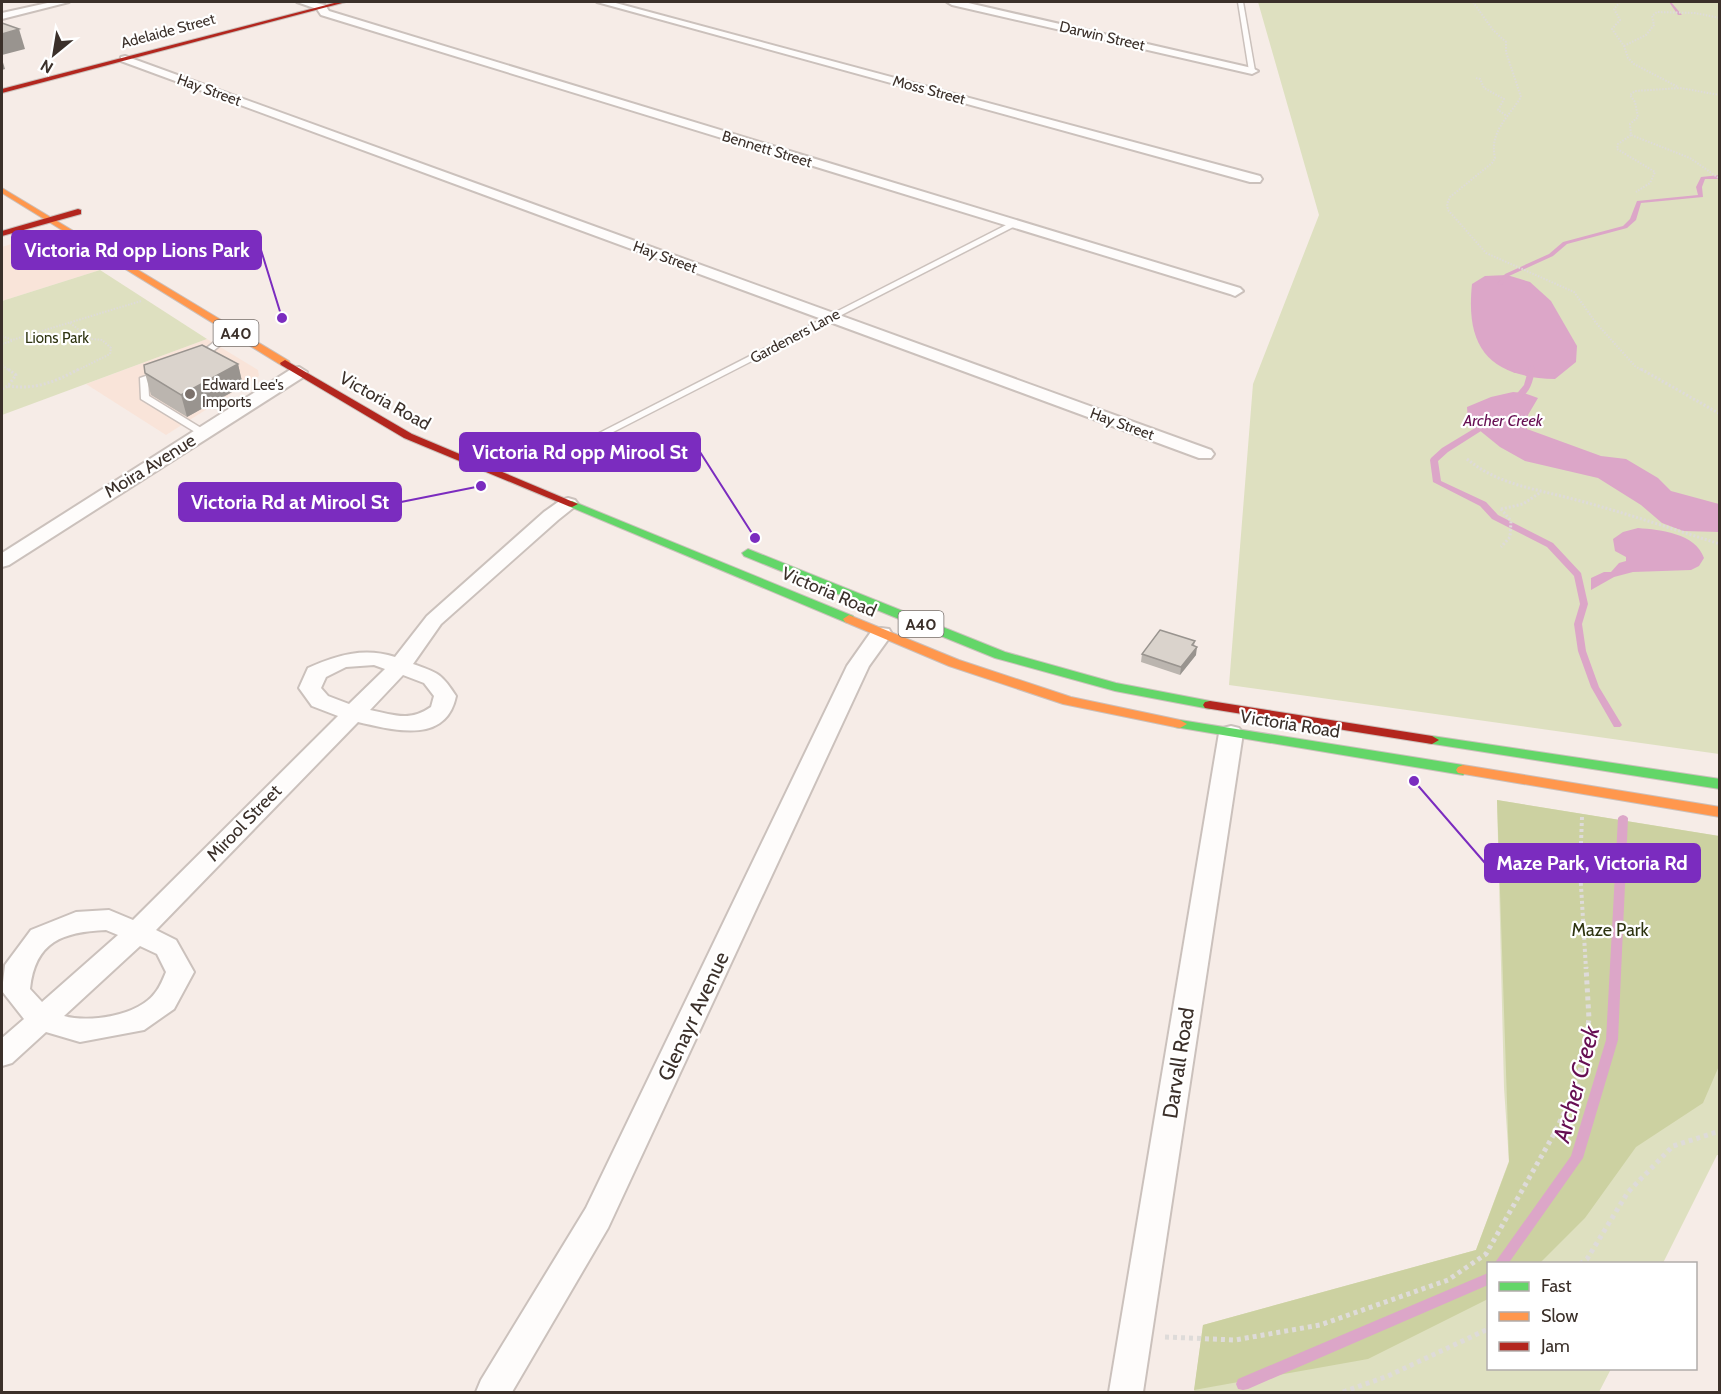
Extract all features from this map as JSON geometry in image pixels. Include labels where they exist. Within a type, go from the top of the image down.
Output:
[{"type":"main road","name":"Adelaide Street","points":[[2,91],[343,2]]},
{"type":"main road","name":"Victoria Road","points":[[2,190],[408,436],[954,663],[1068,700],[1231,733],[1719,812]]},
{"type":"main road","points":[[2,234],[52,219],[83,215],[62,203]]},
{"type":"main road","name":"Victoria Road","points":[[732,547],[1000,655],[1115,687],[1239,710],[1719,784]]},
{"type":"street","points":[[2,16],[64,2]]},
{"type":"street","name":"Bennett Street","points":[[302,2],[321,7],[325,13],[1235,291]]},
{"type":"street","name":"Moss Street","points":[[602,2],[1255,179]]},
{"type":"street","name":"Darwin Street","points":[[952,2],[1252,71]]},
{"type":"street","name":"Hay Street","points":[[125,59],[1205,454]]},
{"type":"street","name":"Moira Avenue","points":[[2,561],[299,372]]},
{"type":"street","name":"Mirool Street","points":[[2,1055],[136,934],[351,713],[401,666],[434,620],[551,516],[568,504]]},
{"type":"street","name":"Glenayr Avenue","points":[[493,1392],[597,1218],[858,666],[881,634]]},
{"type":"street","points":[[376,658],[432,678],[445,696],[442,710],[425,722],[400,724],[351,713],[320,701],[310,688],[315,674],[342,661],[376,658]]},
{"type":"street","name":"Darvall Road","points":[[1126,1392],[1231,733]]},
{"type":"street","points":[[109,920],[136,934],[167,947],[180,972],[164,1002],[134,1022],[80,1031],[41,1020],[16,991],[20,965],[40,937],[76,922],[109,920]]},
{"type":"lane","points":[[1240,2],[1252,71]]},
{"type":"lane","name":"Gardeners Lane","points":[[575,448],[1015,224]]},
{"type":"lane","points":[[185,365],[195,361],[232,331]]},
{"type":"lane","points":[[175,368],[143,380],[144,397],[203,433]]},
{"type":"path","points":[[1473,2],[1493,30],[1506,42],[1506,52],[1521,96],[1495,133],[1491,143],[1495,158],[1450,197],[1447,204],[1448,210],[1486,253],[1574,292],[1596,323],[1635,366],[1719,414]]},
{"type":"path","points":[[1620,2],[1614,9],[1620,20],[1612,28],[1624,46],[1628,58],[1634,64],[1680,88]]},
{"type":"path","points":[[1624,46],[1646,35],[1654,25],[1652,16],[1657,12],[1688,13],[1719,18]]},
{"type":"path","points":[[1476,78],[1480,79],[1484,88],[1504,99],[1498,110],[1507,116]]},
{"type":"path","points":[[1631,135],[1630,124],[1638,117],[1635,102],[1630,95],[1635,90],[1680,88],[1719,95]]},
{"type":"path","points":[[1631,135],[1690,158],[1719,179]]},
{"type":"path","points":[[1631,135],[1618,144],[1617,149],[1656,172],[1650,183],[1636,192]]},
{"type":"path","points":[[2,344],[150,297]]},
{"type":"path","points":[[8,386],[21,389],[50,384],[110,354],[111,348],[102,340],[91,339],[69,323]]},
{"type":"path","points":[[2,336],[12,340]]},
{"type":"path","points":[[2,364],[16,375],[8,386],[2,389]]},
{"type":"path","points":[[1467,459],[1475,466],[1497,477],[1541,492],[1565,496],[1719,544]]},
{"type":"path","points":[[1502,547],[1510,535],[1511,521],[1501,509],[1514,508],[1535,498],[1541,492]]},
{"type":"path","points":[[1135,1336],[1235,1340],[1320,1325],[1448,1280],[1486,1254],[1554,1134],[1578,1084],[1589,1018],[1580,869],[1582,808]]},
{"type":"path","points":[[1581,1262],[1587,1258],[1628,1192],[1673,1146],[1719,1131]]},
{"type":"path","points":[[1342,1392],[1388,1376],[1487,1329]]},
{"type":"shaded area","points":[[36,236],[46,236],[100,270],[2,301],[2,247]]},
{"type":"shaded area","points":[[207,339],[258,370],[259,376],[166,435],[86,384]]},
{"type":"green space","points":[[1258,2],[1719,2],[1719,754],[1229,685],[1253,384],[1319,215]]},
{"type":"green space","name":"Lions Park","points":[[100,270],[207,339],[2,415],[2,301]]},
{"type":"green space","name":"Maze Park","points":[[1497,800],[1719,836],[1719,1155],[1664,1262],[1487,1262],[1487,1370],[1610,1370],[1599,1392],[1194,1392],[1203,1325],[1476,1250],[1509,1161],[1504,1088]]},
{"type":"green space","name":"Maze Park","points":[[1497,800],[1719,836],[1719,1066],[1703,1103],[1636,1147],[1585,1218],[1541,1262],[1487,1262],[1487,1300],[1368,1359],[1194,1390],[1203,1325],[1476,1250],[1509,1162]]},
{"type":"water","name":"Archer Creek","points":[[1507,275],[1530,282],[1551,301],[1577,346],[1576,362],[1555,379],[1514,373],[1487,355],[1478,343],[1471,307],[1472,284],[1485,276]]},
{"type":"water","name":"Archer Creek","points":[[1513,392],[1538,398],[1528,415],[1527,429],[1601,456],[1626,459],[1658,478],[1671,491],[1719,504],[1719,532],[1683,531],[1662,523],[1641,505],[1598,478],[1525,461],[1500,447],[1468,421],[1467,407],[1491,397]]},
{"type":"water","points":[[1638,528],[1667,532],[1685,538],[1700,550],[1704,558],[1699,566],[1691,570],[1633,572],[1614,577],[1591,590],[1591,578],[1604,572],[1611,572],[1619,563],[1626,561],[1626,557],[1615,551],[1613,539],[1623,532]]},
{"type":"building","points":[[2,23],[19,29],[2,34]]},
{"type":"building","points":[[202,345],[238,364],[181,395],[145,373],[144,365]]},
{"type":"building","points":[[1160,630],[1195,641],[1192,645],[1197,647],[1181,667],[1142,654]]},
{"type":"waterway","name":"Archer Creek","points":[[1670,3],[1680,14]]},
{"type":"waterway","name":"Archer Creek","points":[[1500,284],[1507,275],[1551,255],[1565,243],[1625,227],[1633,220],[1639,202],[1701,196],[1699,187],[1703,178],[1720,177]]},
{"type":"waterway","name":"Archer Creek","points":[[1516,398],[1528,385],[1532,367]]},
{"type":"waterway","name":"Archer Creek","points":[[1488,424],[1445,450],[1434,460],[1437,482],[1483,504],[1495,517],[1550,545],[1578,575],[1584,604],[1578,624],[1582,651],[1595,687],[1617,725]]},
{"type":"waterway","name":"Archer Creek","points":[[1501,1262],[1577,1158],[1612,1040],[1623,818]]},
{"type":"waterway","name":"Archer Creek","points":[[1243,1384],[1487,1279]]},
{"type":"traffic: fast","points":[[572,504],[849,619]]},
{"type":"traffic: fast","points":[[748,553],[1000,655],[1115,687],[1210,705]]},
{"type":"traffic: fast","points":[[1180,724],[1463,770]]},
{"type":"traffic: fast","points":[[1432,740],[1720,784]]},
{"type":"traffic: slow","points":[[2,190],[285,363]]},
{"type":"traffic: slow","points":[[849,619],[954,663],[1068,701],[1180,724]]},
{"type":"traffic: slow","points":[[1463,770],[1720,812]]},
{"type":"traffic: jam","points":[[2,91],[343,2]]},
{"type":"traffic: jam","points":[[2,234],[78,212]]},
{"type":"traffic: jam","points":[[285,363],[408,436],[572,504]]},
{"type":"traffic: jam","points":[[1210,705],[1432,740]]},
{"type":"place","name":"Victoria Rd opp Lions Park","points":[[282,318]]},
{"type":"place","name":"Edward Lee's Imports","points":[[190,394]]},
{"type":"place","name":"Victoria Rd at Mirool St","points":[[481,486]]},
{"type":"place","name":"Victoria Rd opp Mirool St","points":[[755,538]]},
{"type":"place","name":"Maze Park, Victoria Rd","points":[[1414,781]]}]
